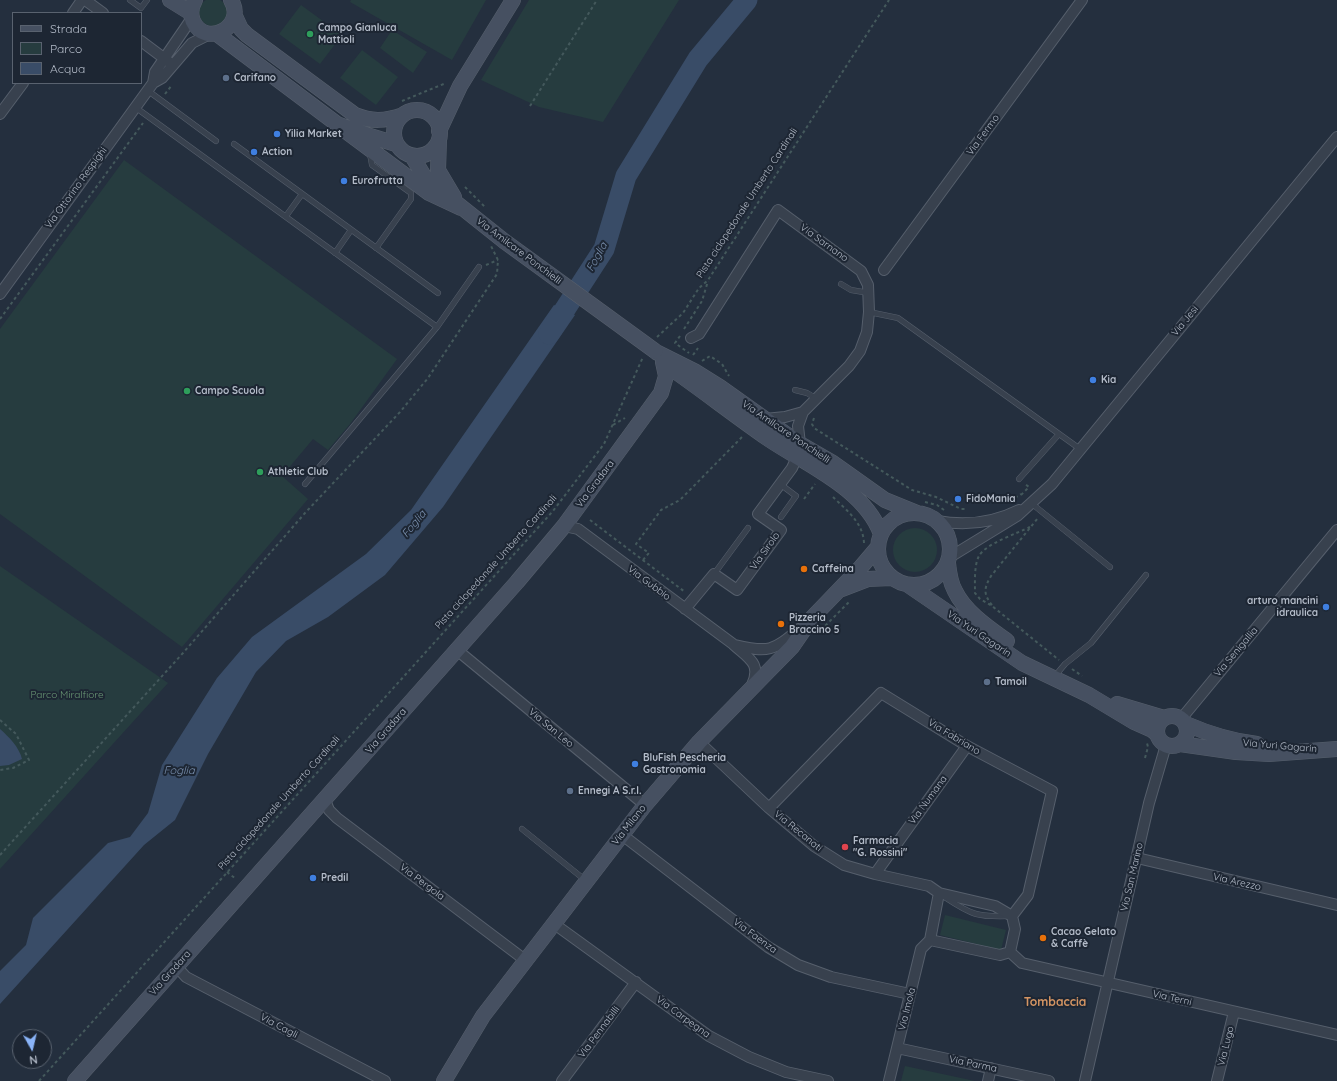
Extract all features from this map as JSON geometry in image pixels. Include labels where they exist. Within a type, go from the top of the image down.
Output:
[{"type":"main road","name":"Via Amilcare Ponchielli","points":[[170,0],[192,11],[198,29],[214,34],[337,124],[396,144],[412,156],[424,176],[497,243],[655,352],[754,428],[799,450],[833,463],[885,500],[919,507]]},
{"type":"main road","points":[[412,156],[419,156],[431,151],[460,86],[513,0]]},
{"type":"main road","points":[[214,34],[229,28],[233,5]]},
{"type":"main road","points":[[233,5],[241,29],[247,35],[355,115],[365,119],[386,120],[400,109]]},
{"type":"main road","points":[[400,109],[409,112],[422,111],[440,104],[460,86]]},
{"type":"main road","points":[[396,144],[394,128],[400,109]]},
{"type":"main road","points":[[422,111],[434,119],[439,136]]},
{"type":"main road","points":[[337,124],[368,149],[429,193],[460,208]]},
{"type":"main road","name":"Via Amilcare Ponchielli","points":[[439,136],[438,170],[460,208]]},
{"type":"main road","name":"Via Amilcare Ponchielli","points":[[655,352],[696,372],[765,419],[828,476],[861,503],[870,513],[874,543]]},
{"type":"main road","name":"Via Gradara","points":[[75,1081],[325,800],[564,526],[661,393],[666,376],[655,352]]},
{"type":"main road","points":[[919,507],[937,521],[949,537],[949,560],[941,574],[932,581],[924,584],[908,585],[891,578],[882,567],[874,543],[896,518],[910,513],[919,507]]},
{"type":"main road","name":"Via Milano","points":[[444,1081],[472,1034],[525,960],[621,834],[699,742],[792,647],[812,618],[840,590],[874,543]]},
{"type":"main road","name":"Via Yuri Gagarin","points":[[949,560],[950,577],[955,591],[965,605],[984,624],[1054,676]]},
{"type":"main road","name":"Via Milano","points":[[840,590],[868,579],[891,578]]},
{"type":"main road","name":"Via Yuri Gagarin","points":[[908,585],[1022,663],[1054,676],[1134,722],[1152,730],[1168,741],[1236,752],[1270,754],[1334,750]]},
{"type":"main road","name":"Via Yuri Gagarin","points":[[1089,695],[1139,712],[1164,718],[1175,716],[1183,722],[1205,733],[1238,742],[1270,746],[1334,750]]},
{"type":"main road","points":[[1164,718],[1158,725],[1168,741],[1187,733],[1183,722]]},
{"type":"street","points":[[74,12],[84,0],[102,12]]},
{"type":"street","name":"Via Fermo","points":[[884,270],[1082,0]]},
{"type":"street","name":"Via Ottorino Respighi","points":[[150,87],[154,72],[192,11]]},
{"type":"street","name":"Via Ottorino Respighi","points":[[0,294],[150,87],[162,78],[172,64],[192,43],[214,34]]},
{"type":"street","points":[[142,42],[172,64]]},
{"type":"street","points":[[0,114],[22,84]]},
{"type":"street","name":"Via Jesi","points":[[949,560],[1004,525],[1031,504],[1052,484],[1337,137]]},
{"type":"street","name":"Via Sarnano","points":[[696,340],[778,210],[861,270],[868,285],[869,312],[867,332],[860,351],[850,366],[803,412],[785,417],[765,419]]},
{"type":"street","points":[[799,450],[798,426],[803,412]]},
{"type":"street","name":"Via Sirolo","points":[[714,574],[736,590],[781,530],[758,514],[792,468],[799,450]]},
{"type":"street","name":"Via Jesi","points":[[937,521],[967,524],[1000,517],[1031,504]]},
{"type":"street","name":"Via Gubbio","points":[[564,526],[578,529],[733,644],[752,661],[756,668],[755,678],[750,689]]},
{"type":"street","name":"Via Senigallia","points":[[1183,722],[1337,530]]},
{"type":"street","points":[[685,609],[714,574]]},
{"type":"street","name":"Via Gubbio","points":[[733,644],[758,650],[777,646],[812,618]]},
{"type":"street","name":"Via San Leo","points":[[457,650],[645,805]]},
{"type":"street","name":"Via Fabriano","points":[[769,808],[881,693],[967,746],[1052,791],[1028,895],[1012,916]]},
{"type":"street","name":"Via San Marino","points":[[1085,1081],[1109,984],[1149,804],[1168,741]]},
{"type":"street","name":"Via Recanati","points":[[699,742],[769,808],[820,850],[844,865],[875,874],[929,886],[939,894],[995,906],[1012,916]]},
{"type":"street","name":"Via Numana","points":[[875,874],[967,746]]},
{"type":"street","name":"Via Pergola","points":[[325,800],[329,810],[337,818],[525,960]]},
{"type":"street","name":"Via Faenza","points":[[621,834],[768,947],[798,965],[831,977],[910,994]]},
{"type":"street","name":"Via Arezzo","points":[[1137,858],[1337,905]]},
{"type":"street","points":[[939,894],[930,940],[1000,955],[1010,952],[1016,929],[1012,916]]},
{"type":"street","name":"Via Carpegna","points":[[553,924],[636,982],[709,1036],[785,1076],[828,1081]]},
{"type":"street","name":"Via Imola","points":[[889,1081],[921,949],[930,940]]},
{"type":"street","name":"Via Terni","points":[[1010,952],[1022,963],[1337,1035]]},
{"type":"street","name":"Via Cagli","points":[[176,966],[186,977],[385,1081]]},
{"type":"street","name":"Via Pennabilli","points":[[562,1081],[636,982]]},
{"type":"street","name":"Via Lugo","points":[[1217,1081],[1234,1012]]},
{"type":"street","name":"Via Parma","points":[[897,1048],[1049,1081]]},
{"type":"street","points":[[988,1081],[991,1068]]},
{"type":"lane","points":[[130,0],[141,8],[147,0]]},
{"type":"lane","points":[[150,87],[216,141]]},
{"type":"lane","points":[[135,107],[437,327]]},
{"type":"lane","points":[[234,144],[438,293]]},
{"type":"lane","points":[[368,149],[372,165],[411,193],[411,199],[376,248]]},
{"type":"lane","points":[[286,216],[302,194]]},
{"type":"lane","points":[[335,252],[351,230]]},
{"type":"lane","points":[[305,484],[437,327],[479,267]]},
{"type":"lane","points":[[840,284],[851,290],[869,293]]},
{"type":"lane","points":[[869,312],[898,318],[1080,449]]},
{"type":"lane","points":[[795,390],[807,393],[817,399]]},
{"type":"lane","points":[[1019,479],[1059,434]]},
{"type":"lane","points":[[780,484],[796,496],[781,517]]},
{"type":"lane","points":[[1031,504],[1110,567]]},
{"type":"lane","points":[[714,574],[748,528]]},
{"type":"lane","points":[[1054,676],[1064,664],[1091,643],[1146,574]]},
{"type":"lane","points":[[522,829],[586,880]]},
{"type":"path","points":[[530,106],[597,0]]},
{"type":"path","name":"Pista ciclopedonale Umberto Cardinali","points":[[39,1081],[553,511],[604,444],[613,425],[655,352],[664,328],[677,320],[699,288],[708,280],[889,0]]},
{"type":"path","points":[[400,109],[434,88]]},
{"type":"path","points":[[0,319],[143,123]]},
{"type":"path","points":[[461,183],[489,211]]},
{"type":"path","points":[[0,855],[183,653],[305,513],[400,412],[428,378],[497,274],[498,260],[497,256],[491,249],[497,243]]},
{"type":"path","points":[[479,267],[498,260]]},
{"type":"path","points":[[708,280],[702,301],[675,343],[702,361],[710,356],[722,364],[725,372],[730,377]]},
{"type":"path","points":[[693,355],[696,340]]},
{"type":"path","points":[[613,425],[627,417]]},
{"type":"path","points":[[814,418],[812,424],[814,428],[912,490],[936,497],[961,509],[966,509]]},
{"type":"path","points":[[643,560],[649,553],[636,544],[661,510],[680,500],[746,434]]},
{"type":"path","points":[[1005,504],[1029,487],[1019,479]]},
{"type":"path","points":[[809,480],[821,488]]},
{"type":"path","points":[[827,493],[857,520],[864,537],[874,543]]},
{"type":"path","points":[[1021,494],[1031,504]]},
{"type":"path","points":[[919,507],[937,506],[950,512]]},
{"type":"path","points":[[590,520],[686,593]]},
{"type":"path","points":[[992,606],[985,596],[985,586],[991,576],[1030,527],[994,544],[980,554],[977,559],[975,593],[980,599],[992,606],[1064,664]]},
{"type":"path","points":[[0,720],[16,734],[29,760],[13,768],[0,770]]},
{"type":"path","points":[[227,872],[235,879],[239,879]]},
{"type":"green space","points":[[208,-1],[218,-1],[223,2],[226,7],[226,17],[223,22],[218,25],[208,25],[203,22],[200,17],[200,7],[203,2]]},
{"type":"green space","points":[[351,0],[486,0],[452,60],[350,2]]},
{"type":"green space","points":[[529,0],[679,0],[603,122],[539,107],[481,80]]},
{"type":"green space","name":"Campo Gianluca Mattioli","points":[[301,5],[342,35],[320,64],[279,34]]},
{"type":"green space","points":[[392,30],[427,52],[413,73],[380,48]]},
{"type":"green space","points":[[362,50],[398,77],[376,105],[340,78]]},
{"type":"green space","name":"Campo Scuola","points":[[124,160],[397,359],[350,424],[328,450],[313,439],[282,476],[308,499],[182,647],[0,514],[0,329]]},
{"type":"green space","points":[[915,528],[927,532],[933,538],[937,550],[933,562],[927,568],[915,572],[903,568],[897,562],[893,550],[897,538],[903,532]]},
{"type":"green space","name":"Parco Miralfiore","points":[[0,566],[168,683],[0,869]]},
{"type":"green space","points":[[945,915],[1006,930],[1001,950],[940,935]]},
{"type":"green space","points":[[905,1066],[975,1081],[901,1081]]},
{"type":"water","name":"Foglia","points":[[554,305],[575,315],[443,507],[385,575],[328,617],[286,641],[256,672],[208,754],[175,820],[144,845],[0,1004],[0,971],[26,945],[33,918],[108,843],[130,837],[148,813],[162,765],[217,678],[252,637],[366,554],[411,510]]},
{"type":"water","points":[[0,729],[16,746],[22,759],[9,765],[0,766]]},
{"type":"waterway","name":"Foglia","points":[[549,334],[604,249],[626,176],[698,59],[747,0]]},
{"type":"place","name":"Campo Gianluca Mattioli","points":[[310,34]]},
{"type":"place","name":"Carifano","points":[[226,78]]},
{"type":"place","name":"Yilia Market","points":[[277,134]]},
{"type":"place","name":"Action","points":[[254,152]]},
{"type":"place","name":"Eurofrutta","points":[[344,181]]},
{"type":"place","name":"Kia","points":[[1093,380]]},
{"type":"place","name":"Campo Scuola","points":[[187,391]]},
{"type":"place","name":"Athletic Club","points":[[260,472]]},
{"type":"place","name":"FidoMania","points":[[958,499]]},
{"type":"place","name":"Caffeina","points":[[804,569]]},
{"type":"place","name":"arturo mancini idraulica","points":[[1326,607]]},
{"type":"place","name":"Pizzeria Braccino 5","points":[[781,624]]},
{"type":"place","name":"Tamoil","points":[[987,682]]},
{"type":"place","name":"BluFish Pescheria Gastronomia","points":[[635,764]]},
{"type":"place","name":"Ennegi A S.r.l.","points":[[570,791]]},
{"type":"place","name":"Farmacia \"G. Rossini\"","points":[[845,847]]},
{"type":"place","name":"Predil","points":[[313,878]]},
{"type":"place","name":"Cacao Gelato & Caffè","points":[[1043,938]]},
{"type":"district","name":"Tombaccia","points":[[1055,1002]]}]
